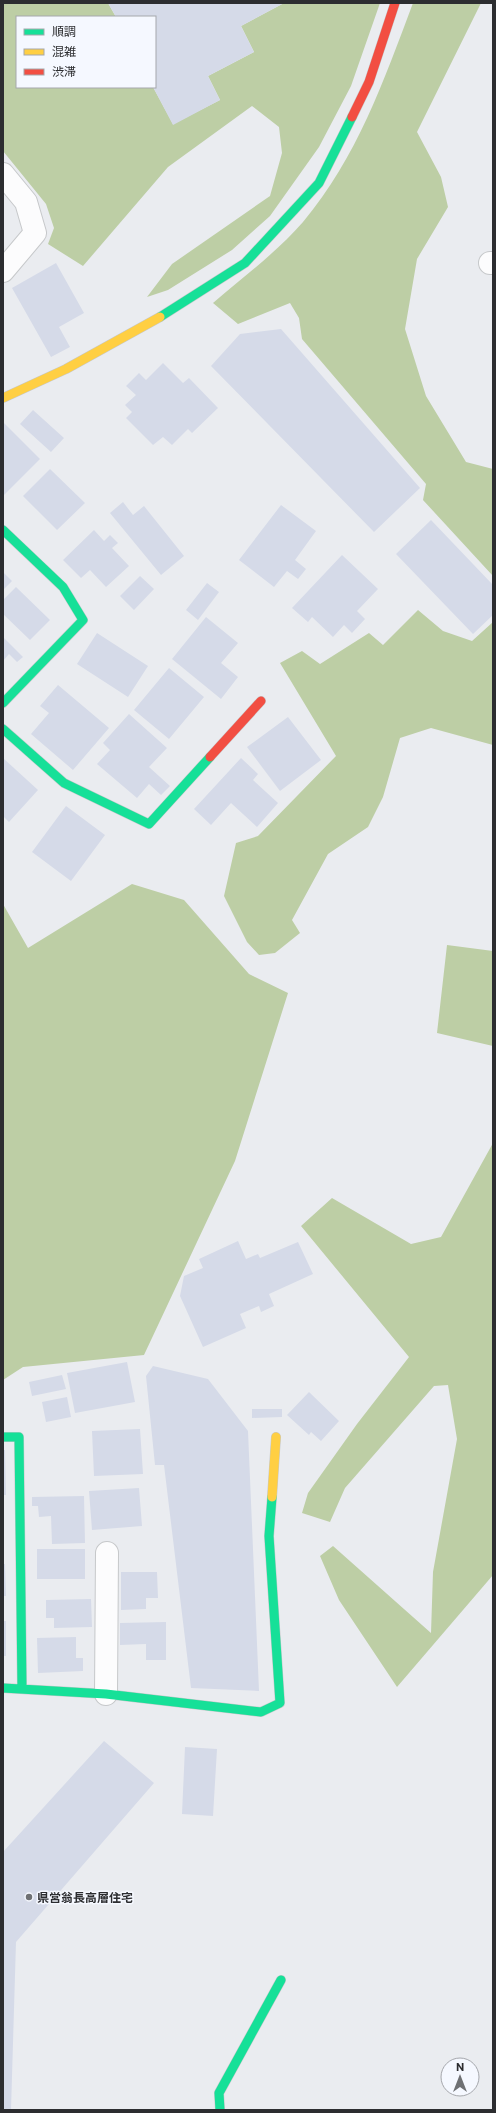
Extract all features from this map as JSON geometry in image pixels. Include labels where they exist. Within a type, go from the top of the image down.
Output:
[{"type":"street","points":[[3,398],[66,369],[153,321],[245,263],[319,183],[369,82],[395,3]]},
{"type":"street","points":[[3,174],[26,202],[35,233],[3,271]]},
{"type":"street","points":[[3,530],[63,587],[82,620],[3,703]]},
{"type":"street","points":[[3,729],[64,783],[149,824],[261,701]]},
{"type":"street","points":[[3,1437],[18,1437],[22,1688]]},
{"type":"street","points":[[3,1688],[106,1694],[261,1712],[280,1703],[269,1536],[276,1437]]},
{"type":"street","points":[[106,1694],[107,1553]]},
{"type":"street","points":[[220,2110],[219,2093],[281,1980]]},
{"type":"green space","points":[[3,3],[108,3],[115,16],[16,16],[16,88],[154,88],[173,124],[220,100],[208,76],[254,52],[241,26],[284,3],[380,3],[351,86],[319,147],[270,216],[232,250],[168,290],[147,297],[172,264],[270,196],[282,153],[279,127],[252,106],[168,167],[83,266],[48,244],[54,228],[46,204],[3,151]]},
{"type":"green space","points":[[413,3],[481,3],[417,132],[441,177],[448,207],[417,259],[405,329],[426,396],[466,462],[493,469],[493,576],[423,500],[426,484],[302,339],[299,318],[290,303],[238,324],[213,303],[260,264],[293,233],[322,197],[339,172],[354,145],[380,89]]},
{"type":"green space","points":[[418,610],[443,631],[472,641],[493,622],[493,745],[431,728],[400,738],[383,797],[368,827],[328,854],[292,920],[300,933],[275,953],[259,955],[247,942],[224,896],[236,843],[258,836],[336,756],[280,663],[302,651],[320,664],[369,633],[383,645]]},
{"type":"green space","points":[[132,884],[184,900],[249,974],[288,993],[235,1161],[144,1355],[23,1367],[3,1380],[3,904],[28,948]]},
{"type":"green space","points":[[447,945],[493,951],[493,1046],[437,1033]]},
{"type":"green space","points":[[493,1143],[493,1575],[397,1687],[339,1600],[320,1556],[333,1546],[431,1633],[433,1572],[457,1439],[448,1385],[434,1386],[345,1488],[330,1522],[302,1513],[308,1493],[357,1424],[409,1357],[301,1226],[332,1198],[411,1244],[441,1237]]},
{"type":"building","points":[[108,3],[284,3],[241,26],[254,52],[208,76],[220,100],[173,125],[154,88],[156,88],[156,16],[115,16]]},
{"type":"building","points":[[56,263],[84,313],[59,327],[70,347],[51,357],[12,288]]},
{"type":"building","points":[[281,329],[420,488],[374,532],[211,366],[240,334]]},
{"type":"building","points":[[163,363],[183,383],[189,378],[218,408],[192,433],[188,429],[172,445],[163,437],[153,445],[126,418],[132,412],[125,405],[136,395],[126,386],[139,373],[146,380]]},
{"type":"building","points":[[33,410],[64,438],[51,452],[20,424]]},
{"type":"building","points":[[3,422],[40,459],[3,496]]},
{"type":"building","points":[[50,469],[85,503],[57,530],[23,496]]},
{"type":"building","points":[[123,502],[133,515],[144,506],[184,556],[161,575],[110,513]]},
{"type":"building","points":[[281,505],[316,531],[295,560],[306,569],[298,579],[287,571],[274,587],[239,560]]},
{"type":"building","points":[[431,520],[493,585],[493,615],[473,634],[396,554]]},
{"type":"building","points":[[94,530],[104,541],[110,535],[118,543],[112,548],[129,566],[106,587],[90,570],[81,578],[63,560]]},
{"type":"building","points":[[342,555],[378,589],[357,611],[365,619],[352,633],[344,625],[333,637],[312,617],[308,622],[292,608]]},
{"type":"building","points":[[3,572],[12,581],[3,590]]},
{"type":"building","points":[[140,576],[154,589],[134,610],[120,596]]},
{"type":"building","points":[[207,583],[219,592],[198,620],[186,610]]},
{"type":"building","points":[[16,587],[50,620],[30,640],[3,614],[3,600]]},
{"type":"building","points":[[206,617],[238,643],[221,663],[238,677],[221,699],[172,659]]},
{"type":"building","points":[[97,633],[148,666],[128,697],[77,664]]},
{"type":"building","points":[[3,637],[23,657],[17,662],[9,654],[3,661]]},
{"type":"building","points":[[169,668],[204,697],[169,739],[134,710]]},
{"type":"building","points":[[58,685],[109,728],[73,770],[31,734],[49,713],[40,706]]},
{"type":"building","points":[[129,714],[167,748],[149,767],[170,786],[161,795],[149,784],[137,798],[97,764],[110,750],[103,743]]},
{"type":"building","points":[[288,717],[321,760],[280,791],[247,747]]},
{"type":"building","points":[[3,758],[38,790],[9,822],[3,816]]},
{"type":"building","points":[[241,758],[258,774],[253,780],[278,803],[257,827],[231,803],[211,825],[194,809]]},
{"type":"building","points":[[66,806],[105,835],[71,881],[32,852]]},
{"type":"building","points":[[238,1241],[246,1259],[258,1254],[260,1258],[298,1242],[313,1274],[269,1294],[274,1306],[261,1312],[259,1306],[240,1314],[246,1328],[203,1347],[180,1296],[184,1276],[203,1268],[199,1259]]},
{"type":"building","points":[[127,1362],[135,1402],[75,1413],[67,1373]]},
{"type":"building","points":[[153,1366],[208,1379],[248,1431],[259,1691],[191,1688],[164,1465],[155,1465],[146,1376]]},
{"type":"building","points":[[62,1375],[66,1389],[32,1396],[29,1382]]},
{"type":"building","points":[[309,1392],[339,1421],[321,1441],[311,1432],[309,1435],[287,1415]]},
{"type":"building","points":[[67,1397],[71,1417],[46,1422],[42,1402]]},
{"type":"building","points":[[252,1409],[282,1409],[282,1417],[252,1418]]},
{"type":"building","points":[[140,1429],[143,1474],[94,1476],[92,1431]]},
{"type":"building","points":[[3,1450],[5,1450],[6,1495],[3,1495]]},
{"type":"building","points":[[139,1488],[142,1526],[92,1530],[89,1491]]},
{"type":"building","points":[[84,1496],[85,1543],[52,1544],[51,1516],[39,1517],[38,1506],[32,1506],[32,1497]]},
{"type":"building","points":[[37,1549],[85,1549],[85,1579],[37,1579]]},
{"type":"building","points":[[3,1564],[5,1564],[6,1596],[3,1596]]},
{"type":"building","points":[[121,1572],[157,1572],[158,1598],[146,1598],[146,1609],[121,1610]]},
{"type":"building","points":[[91,1599],[92,1627],[54,1628],[54,1618],[46,1618],[46,1600]]},
{"type":"building","points":[[3,1621],[6,1621],[6,1656],[3,1656]]},
{"type":"building","points":[[166,1622],[166,1660],[146,1660],[146,1644],[120,1645],[120,1623]]},
{"type":"building","points":[[76,1637],[76,1658],[83,1658],[83,1671],[38,1673],[37,1638]]},
{"type":"building","name":"県営翁長高層住宅","points":[[104,1741],[154,1783],[16,1942],[11,2110],[3,2110],[3,1852]]},
{"type":"building","points":[[185,1747],[217,1749],[213,1816],[182,1814]]},
{"type":"traffic: fast","points":[[160,317],[245,263],[319,183],[352,117]]},
{"type":"traffic: fast","points":[[3,530],[63,587],[83,620],[3,703]]},
{"type":"traffic: fast","points":[[3,729],[64,783],[149,824],[210,757]]},
{"type":"traffic: fast","points":[[3,1437],[19,1437],[22,1688]]},
{"type":"traffic: fast","points":[[3,1688],[106,1694],[261,1712],[280,1703],[269,1536],[272,1497]]},
{"type":"traffic: fast","points":[[220,2110],[219,2093],[281,1980]]},
{"type":"traffic: slow","points":[[3,398],[66,369],[160,317]]},
{"type":"traffic: slow","points":[[272,1497],[276,1437]]},
{"type":"traffic: jam","points":[[352,117],[369,82],[395,3]]},
{"type":"traffic: jam","points":[[210,757],[261,701]]},
{"type":"place","name":"県営翁長高層住宅","points":[[29,1897]]}]
